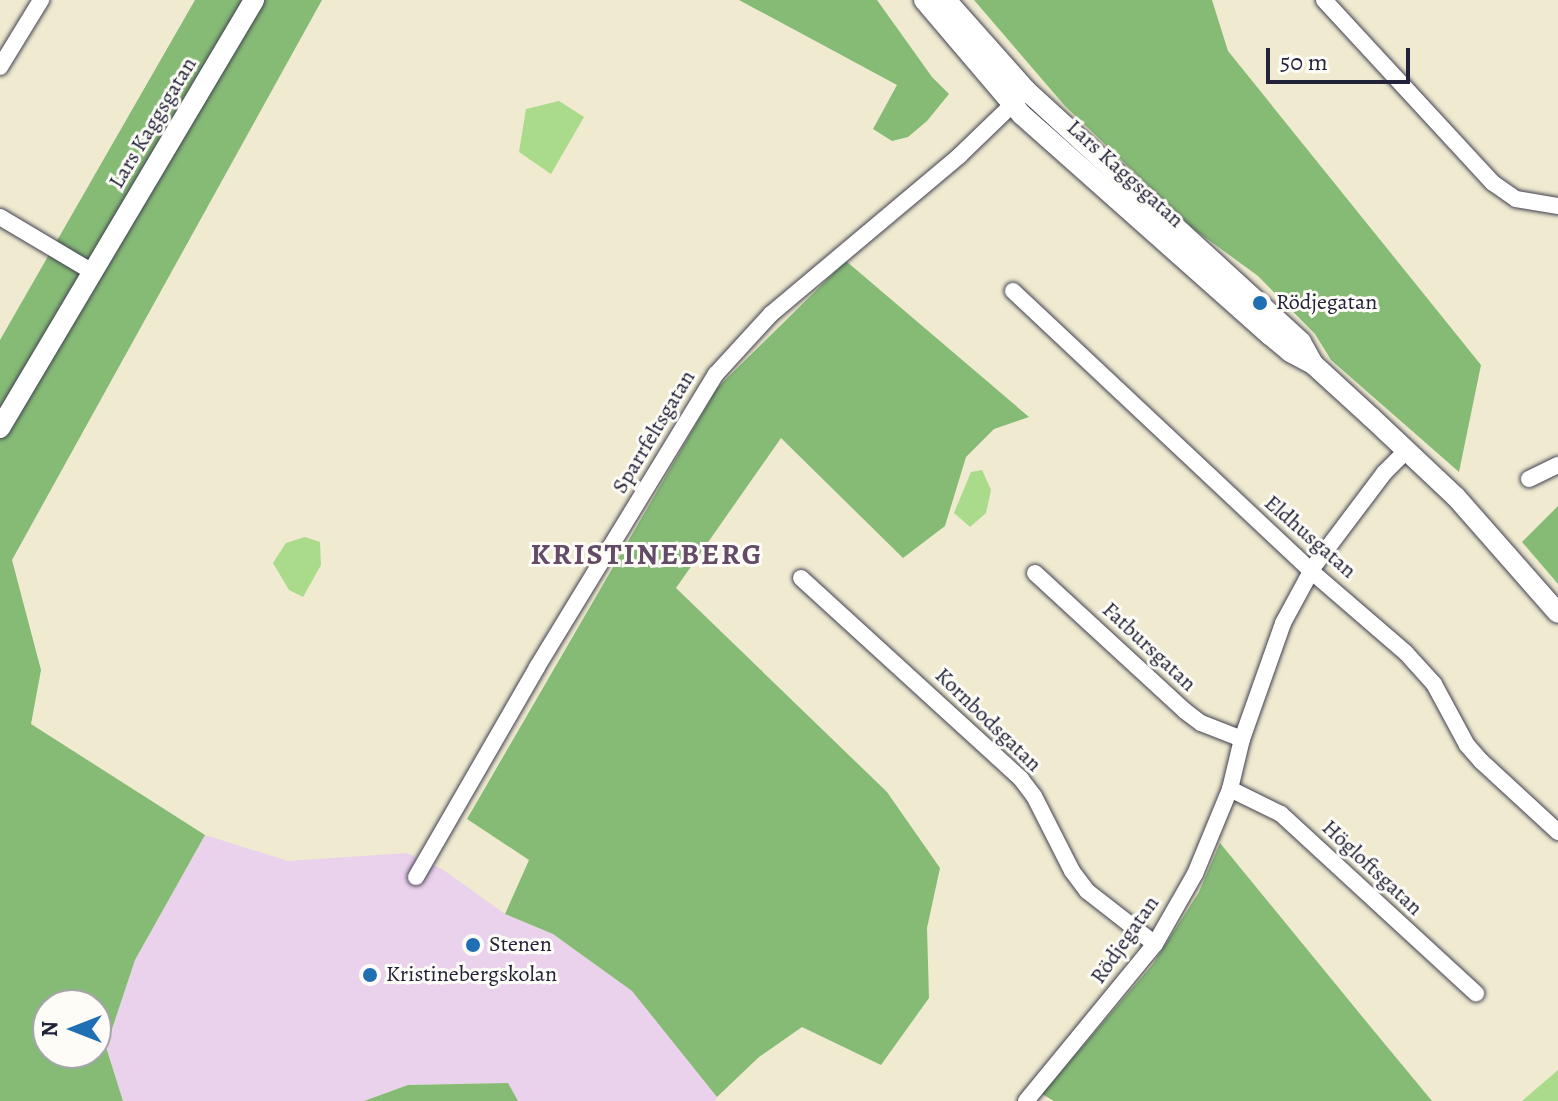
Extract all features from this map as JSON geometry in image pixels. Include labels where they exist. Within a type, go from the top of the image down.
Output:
[{"type":"street","points":[[0,67],[41,0]]},
{"type":"street","name":"Lars Kaggsgatan","points":[[0,428],[254,0]]},
{"type":"street","name":"Lars Kaggsgatan","points":[[924,0],[1019,97],[1280,344],[1313,364],[1456,497],[1558,613]]},
{"type":"street","name":"Lars Kaggsgatan","points":[[946,0],[1019,97]]},
{"type":"street","points":[[1324,0],[1493,183],[1516,199],[1558,206]]},
{"type":"street","name":"Sparrfeltsgatan","points":[[416,877],[537,667],[716,374],[771,314],[959,156],[1019,97]]},
{"type":"street","points":[[0,217],[91,271]]},
{"type":"street","name":"Eldhusgatan","points":[[1013,291],[1311,571],[1406,653],[1434,684],[1467,745],[1558,832]]},
{"type":"street","name":"Rödjegatan","points":[[1026,1101],[1155,944],[1195,874],[1230,789],[1242,739],[1283,623],[1311,571],[1384,473],[1406,451]]},
{"type":"street","points":[[1529,479],[1558,465]]},
{"type":"street","name":"Fatbursgatan","points":[[1035,573],[1185,711],[1201,723],[1242,739]]},
{"type":"street","name":"Kornbodsgatan","points":[[801,578],[1021,779],[1041,807],[1072,871],[1087,891],[1155,944]]},
{"type":"street","name":"Högloftsgatan","points":[[1230,789],[1281,814],[1476,993]]},
{"type":"shaded area","name":"Kristinebergskolan","points":[[205,835],[288,861],[407,853],[442,869],[505,914],[553,934],[632,991],[717,1097],[715,1101],[518,1101],[507,1083],[408,1085],[364,1101],[123,1101],[112,1066],[112,1029],[135,960]]},
{"type":"green space","points":[[195,0],[322,0],[12,560],[41,670],[31,724],[205,835],[135,960],[112,1029],[112,989],[32,989],[32,1069],[112,1069],[112,1066],[123,1101],[0,1101],[0,340]]},
{"type":"green space","points":[[739,0],[877,0],[932,77],[949,94],[927,121],[908,137],[892,141],[873,129],[897,85]]},
{"type":"green space","points":[[974,0],[1212,0],[1228,51],[1481,365],[1459,472],[1331,360],[1315,334],[1258,276],[1195,230],[1065,106]]},
{"type":"green space","points":[[559,101],[584,117],[551,174],[519,152],[526,109]]},
{"type":"green space","points":[[846,261],[1029,417],[994,429],[966,457],[945,526],[903,558],[781,438],[676,588],[887,792],[940,868],[927,928],[929,998],[881,1065],[802,1027],[759,1057],[717,1097],[632,991],[553,934],[505,914],[529,860],[467,819],[717,388]]},
{"type":"green space","points":[[982,470],[991,490],[986,513],[970,527],[954,513],[971,472]]},
{"type":"green space","points":[[1558,506],[1558,584],[1522,542]]},
{"type":"green space","points":[[305,537],[320,542],[321,565],[303,597],[289,590],[273,563],[286,543]]},
{"type":"green space","points":[[1220,843],[1432,1101],[1054,1101],[1042,1094],[1153,964],[1199,892]]},
{"type":"green space","points":[[1558,1070],[1558,1101],[1522,1101]]},
{"type":"green space","points":[[508,1083],[518,1101],[364,1101],[408,1085]]},
{"type":"place","name":"Rödjegatan","points":[[1260,303]]},
{"type":"place","name":"Stenen","points":[[473,945]]},
{"type":"place","name":"Kristinebergskolan","points":[[370,975]]},
{"type":"district","name":"KRISTINEBERG","points":[[647,554]]}]
